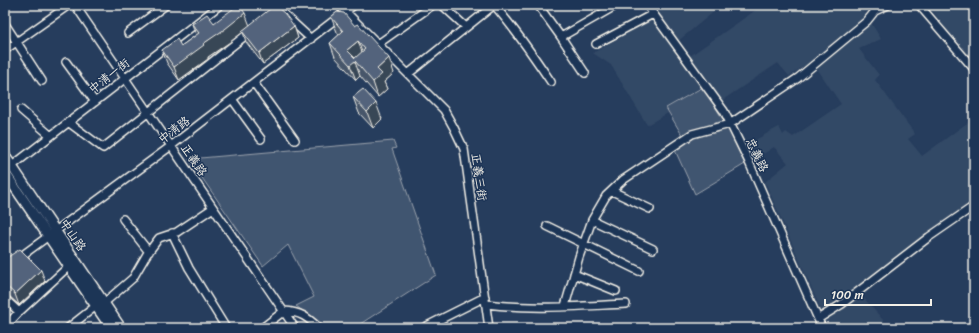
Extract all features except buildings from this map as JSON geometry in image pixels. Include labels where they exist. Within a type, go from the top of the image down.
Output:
[{"type":"main road","name":"中山路","points":[[5,156],[52,234],[69,266],[100,305],[121,328]]},
{"type":"main road","name":"中山路","points":[[6,176],[52,234],[100,305],[112,328]]},
{"type":"street","points":[[5,50],[69,5]]},
{"type":"street","points":[[128,32],[166,5]]},
{"type":"street","name":"正義三街","points":[[339,5],[444,110],[454,128],[464,150],[488,328]]},
{"type":"street","name":"中清路","points":[[5,268],[171,146],[354,5]]},
{"type":"street","points":[[378,44],[433,5]]},
{"type":"street","points":[[442,5],[466,27]]},
{"type":"street","points":[[408,74],[494,5],[528,48],[551,82]]},
{"type":"street","points":[[538,5],[585,73]]},
{"type":"street","points":[[561,37],[617,5]]},
{"type":"street","name":"忠義路","points":[[647,5],[724,111],[748,160],[822,328]]},
{"type":"street","points":[[565,306],[592,220],[606,196],[623,180],[692,134],[730,124],[798,78],[867,21],[875,8],[888,5]]},
{"type":"street","points":[[919,5],[974,69]]},
{"type":"street","name":"中清一街","points":[[12,166],[219,6]]},
{"type":"street","name":"正義路","points":[[79,7],[125,78],[295,328]]},
{"type":"street","points":[[273,15],[276,7],[310,39]]},
{"type":"street","points":[[596,44],[653,14]]},
{"type":"street","points":[[5,24],[42,81]]},
{"type":"street","points":[[68,122],[103,148],[254,29]]},
{"type":"street","points":[[66,62],[95,102]]},
{"type":"street","points":[[254,83],[295,140]]},
{"type":"street","points":[[232,99],[261,139]]},
{"type":"street","points":[[21,110],[51,136]]},
{"type":"street","points":[[612,191],[650,209]]},
{"type":"street","points":[[818,319],[842,304],[929,237],[974,206]]},
{"type":"street","points":[[68,328],[100,305],[133,278],[159,238],[177,232],[213,208]]},
{"type":"street","points":[[123,220],[149,252]]},
{"type":"street","points":[[592,220],[653,250]]},
{"type":"street","points":[[547,226],[639,271]]},
{"type":"street","points":[[172,233],[190,268],[226,328]]},
{"type":"street","points":[[5,327],[69,266]]},
{"type":"street","points":[[574,274],[616,291]]},
{"type":"street","points":[[5,299],[19,312]]},
{"type":"street","points":[[423,328],[485,301],[514,308],[558,308],[565,306],[626,304]]},
{"type":"street","points":[[262,328],[284,311],[297,312],[319,328]]},
{"type":"shaded area","points":[[654,5],[722,5],[672,46],[701,87],[666,108],[668,113],[647,125],[611,65],[593,53],[661,14]]},
{"type":"shaded area","points":[[763,5],[773,5],[777,10],[784,5],[877,5],[865,13],[881,39],[859,49],[879,75],[875,80],[915,134],[908,139],[922,156],[974,118],[974,145],[971,148],[969,155],[974,161],[974,202],[855,288],[890,328],[829,328],[765,182],[788,163],[774,147],[754,160],[748,144],[779,127],[783,135],[786,132],[793,137],[841,104],[812,61],[789,76],[778,63],[721,101],[690,56]]},
{"type":"shaded area","points":[[943,5],[974,5],[974,64],[956,43],[933,11]]},
{"type":"shaded area","points":[[703,87],[727,126],[745,164],[695,194],[674,148],[685,140],[666,108]]},
{"type":"shaded area","points":[[393,141],[396,148],[392,149],[436,275],[354,328],[326,328],[296,306],[314,297],[288,245],[263,266],[189,159]]}]
